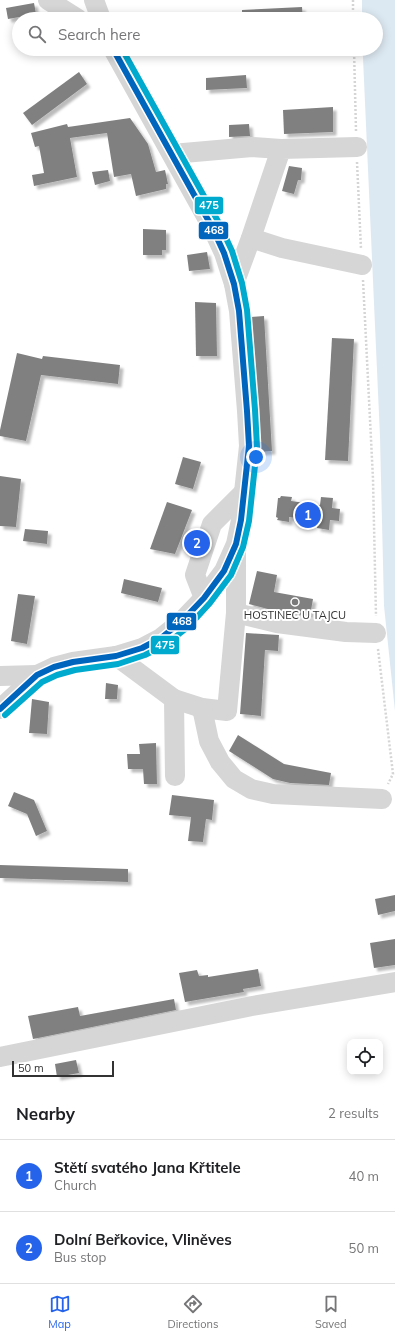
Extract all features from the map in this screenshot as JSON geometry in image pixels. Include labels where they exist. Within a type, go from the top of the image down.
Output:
[{"type":"street","points":[[48,0],[67,12]]},
{"type":"street","points":[[94,0],[98,12]]},
{"type":"street","points":[[116,656],[174,699],[202,708],[227,711],[236,613],[236,544],[245,491],[249,439],[239,311],[234,284],[224,254],[212,227],[117,56]]},
{"type":"street","points":[[172,154],[252,147],[281,149],[356,147]]},
{"type":"street","points":[[234,284],[281,149]]},
{"type":"street","points":[[251,238],[282,248],[362,265]]},
{"type":"street","points":[[204,598],[195,576],[212,524],[245,491]]},
{"type":"street","points":[[0,709],[37,674],[54,666],[116,656],[142,648],[161,638],[182,621],[204,598],[224,571],[236,544]]},
{"type":"street","points":[[236,613],[277,623],[346,632],[376,633]]},
{"type":"street","points":[[0,676],[37,674]]},
{"type":"street","points":[[174,699],[176,776]]},
{"type":"street","points":[[202,708],[209,742],[220,762],[234,779],[251,789],[273,794],[382,799]]},
{"type":"street","points":[[0,1057],[252,1006],[395,982]]},
{"type":"path","points":[[353,0],[353,12]]},
{"type":"path","points":[[354,56],[356,147],[373,479],[376,633],[393,774],[383,793],[382,799]]},
{"type":"shaded area","points":[[362,0],[395,0],[395,711],[384,606],[380,437],[363,58],[363,56],[383,56],[383,12],[362,12]]},
{"type":"building","points":[[34,3],[36,12],[12,12],[12,18],[8,19],[6,8]]},
{"type":"building","points":[[302,7],[302,12],[242,12],[242,10]]},
{"type":"building","points":[[79,72],[87,84],[32,125],[23,113]]},
{"type":"building","points":[[246,75],[247,88],[206,90],[206,78]]},
{"type":"building","points":[[333,107],[333,132],[284,134],[283,110]]},
{"type":"building","points":[[130,118],[148,144],[156,172],[165,170],[168,184],[166,184],[166,189],[136,196],[131,174],[114,177],[107,133],[70,138],[77,177],[34,186],[32,175],[44,173],[39,146],[35,147],[31,133],[67,124],[68,127]]},
{"type":"building","points":[[249,124],[250,136],[229,137],[229,125]]},
{"type":"building","points":[[289,166],[302,168],[301,180],[298,180],[294,194],[282,191]]},
{"type":"building","points":[[108,170],[110,181],[95,185],[92,172]]},
{"type":"building","points":[[143,229],[166,230],[166,250],[162,250],[162,255],[143,255]]},
{"type":"building","points":[[207,252],[210,269],[189,271],[187,255]]},
{"type":"building","points":[[195,302],[216,303],[217,356],[196,356]]},
{"type":"building","points":[[264,316],[272,451],[260,452],[251,317]]},
{"type":"building","points":[[332,338],[354,339],[348,461],[325,460]]},
{"type":"building","points":[[17,353],[42,359],[43,356],[120,365],[118,384],[41,375],[26,441],[0,436],[0,430]]},
{"type":"building","points":[[183,457],[201,462],[193,489],[175,484]]},
{"type":"building","points":[[0,476],[21,479],[16,527],[0,526]]},
{"type":"building","points":[[281,496],[292,497],[291,501],[320,505],[321,497],[333,498],[332,508],[340,509],[339,521],[330,520],[329,530],[317,528],[318,521],[289,517],[289,522],[277,520],[278,498]]},
{"type":"building","points":[[167,502],[192,510],[175,554],[150,549]]},
{"type":"building","points":[[25,529],[48,531],[47,544],[23,541]]},
{"type":"building","points":[[257,571],[277,575],[274,592],[313,599],[310,616],[279,612],[249,604]]},
{"type":"building","points":[[124,579],[162,588],[158,602],[121,593]]},
{"type":"building","points":[[18,594],[35,596],[27,644],[11,641]]},
{"type":"building","points":[[246,633],[279,635],[278,651],[265,650],[261,716],[240,714]]},
{"type":"building","points":[[106,683],[118,685],[117,699],[105,699]]},
{"type":"building","points":[[32,699],[49,702],[47,734],[29,733]]},
{"type":"building","points":[[238,735],[284,764],[331,773],[329,785],[290,783],[273,779],[229,751]]},
{"type":"building","points":[[156,743],[157,784],[144,784],[143,769],[128,769],[127,754],[140,754],[139,744]]},
{"type":"building","points":[[14,792],[34,800],[47,831],[36,836],[27,814],[8,806]]},
{"type":"building","points":[[172,795],[214,800],[212,820],[206,819],[203,842],[188,841],[191,817],[169,815]]},
{"type":"building","points":[[0,865],[128,869],[128,882],[0,878]]},
{"type":"building","points":[[395,895],[395,911],[378,915],[375,899]]},
{"type":"building","points":[[395,939],[395,965],[374,968],[370,943]]},
{"type":"building","points":[[258,969],[261,986],[243,989],[244,992],[185,1002],[179,973],[197,970],[199,976],[208,975],[208,977]]},
{"type":"building","points":[[174,999],[176,1010],[33,1039],[28,1016],[78,1007],[80,1016]]},
{"type":"building","points":[[76,1060],[79,1073],[57,1077],[55,1064]]},
{"type":"transit line","name":"468","points":[[0,709],[37,675],[54,667],[73,662],[116,656],[142,648],[161,638],[182,621],[204,598],[224,571],[236,544],[241,520],[249,446],[239,311],[234,284],[224,253],[212,227],[117,56]]},
{"type":"transit line","name":"475","points":[[5,715],[42,682],[57,675],[75,670],[118,664],[145,655],[165,645],[188,627],[210,603],[231,575],[243,547],[249,521],[257,447],[247,310],[242,283],[232,251],[219,223],[126,56]]},
{"type":"place","name":"Stětí svatého Jana Křtitele","points":[[308,515]]},
{"type":"place","name":"Dolní Beřkovice, Vliněves","points":[[197,543]]},
{"type":"place","name":"HOSTINEC U TAJCU","points":[[295,602]]}]
